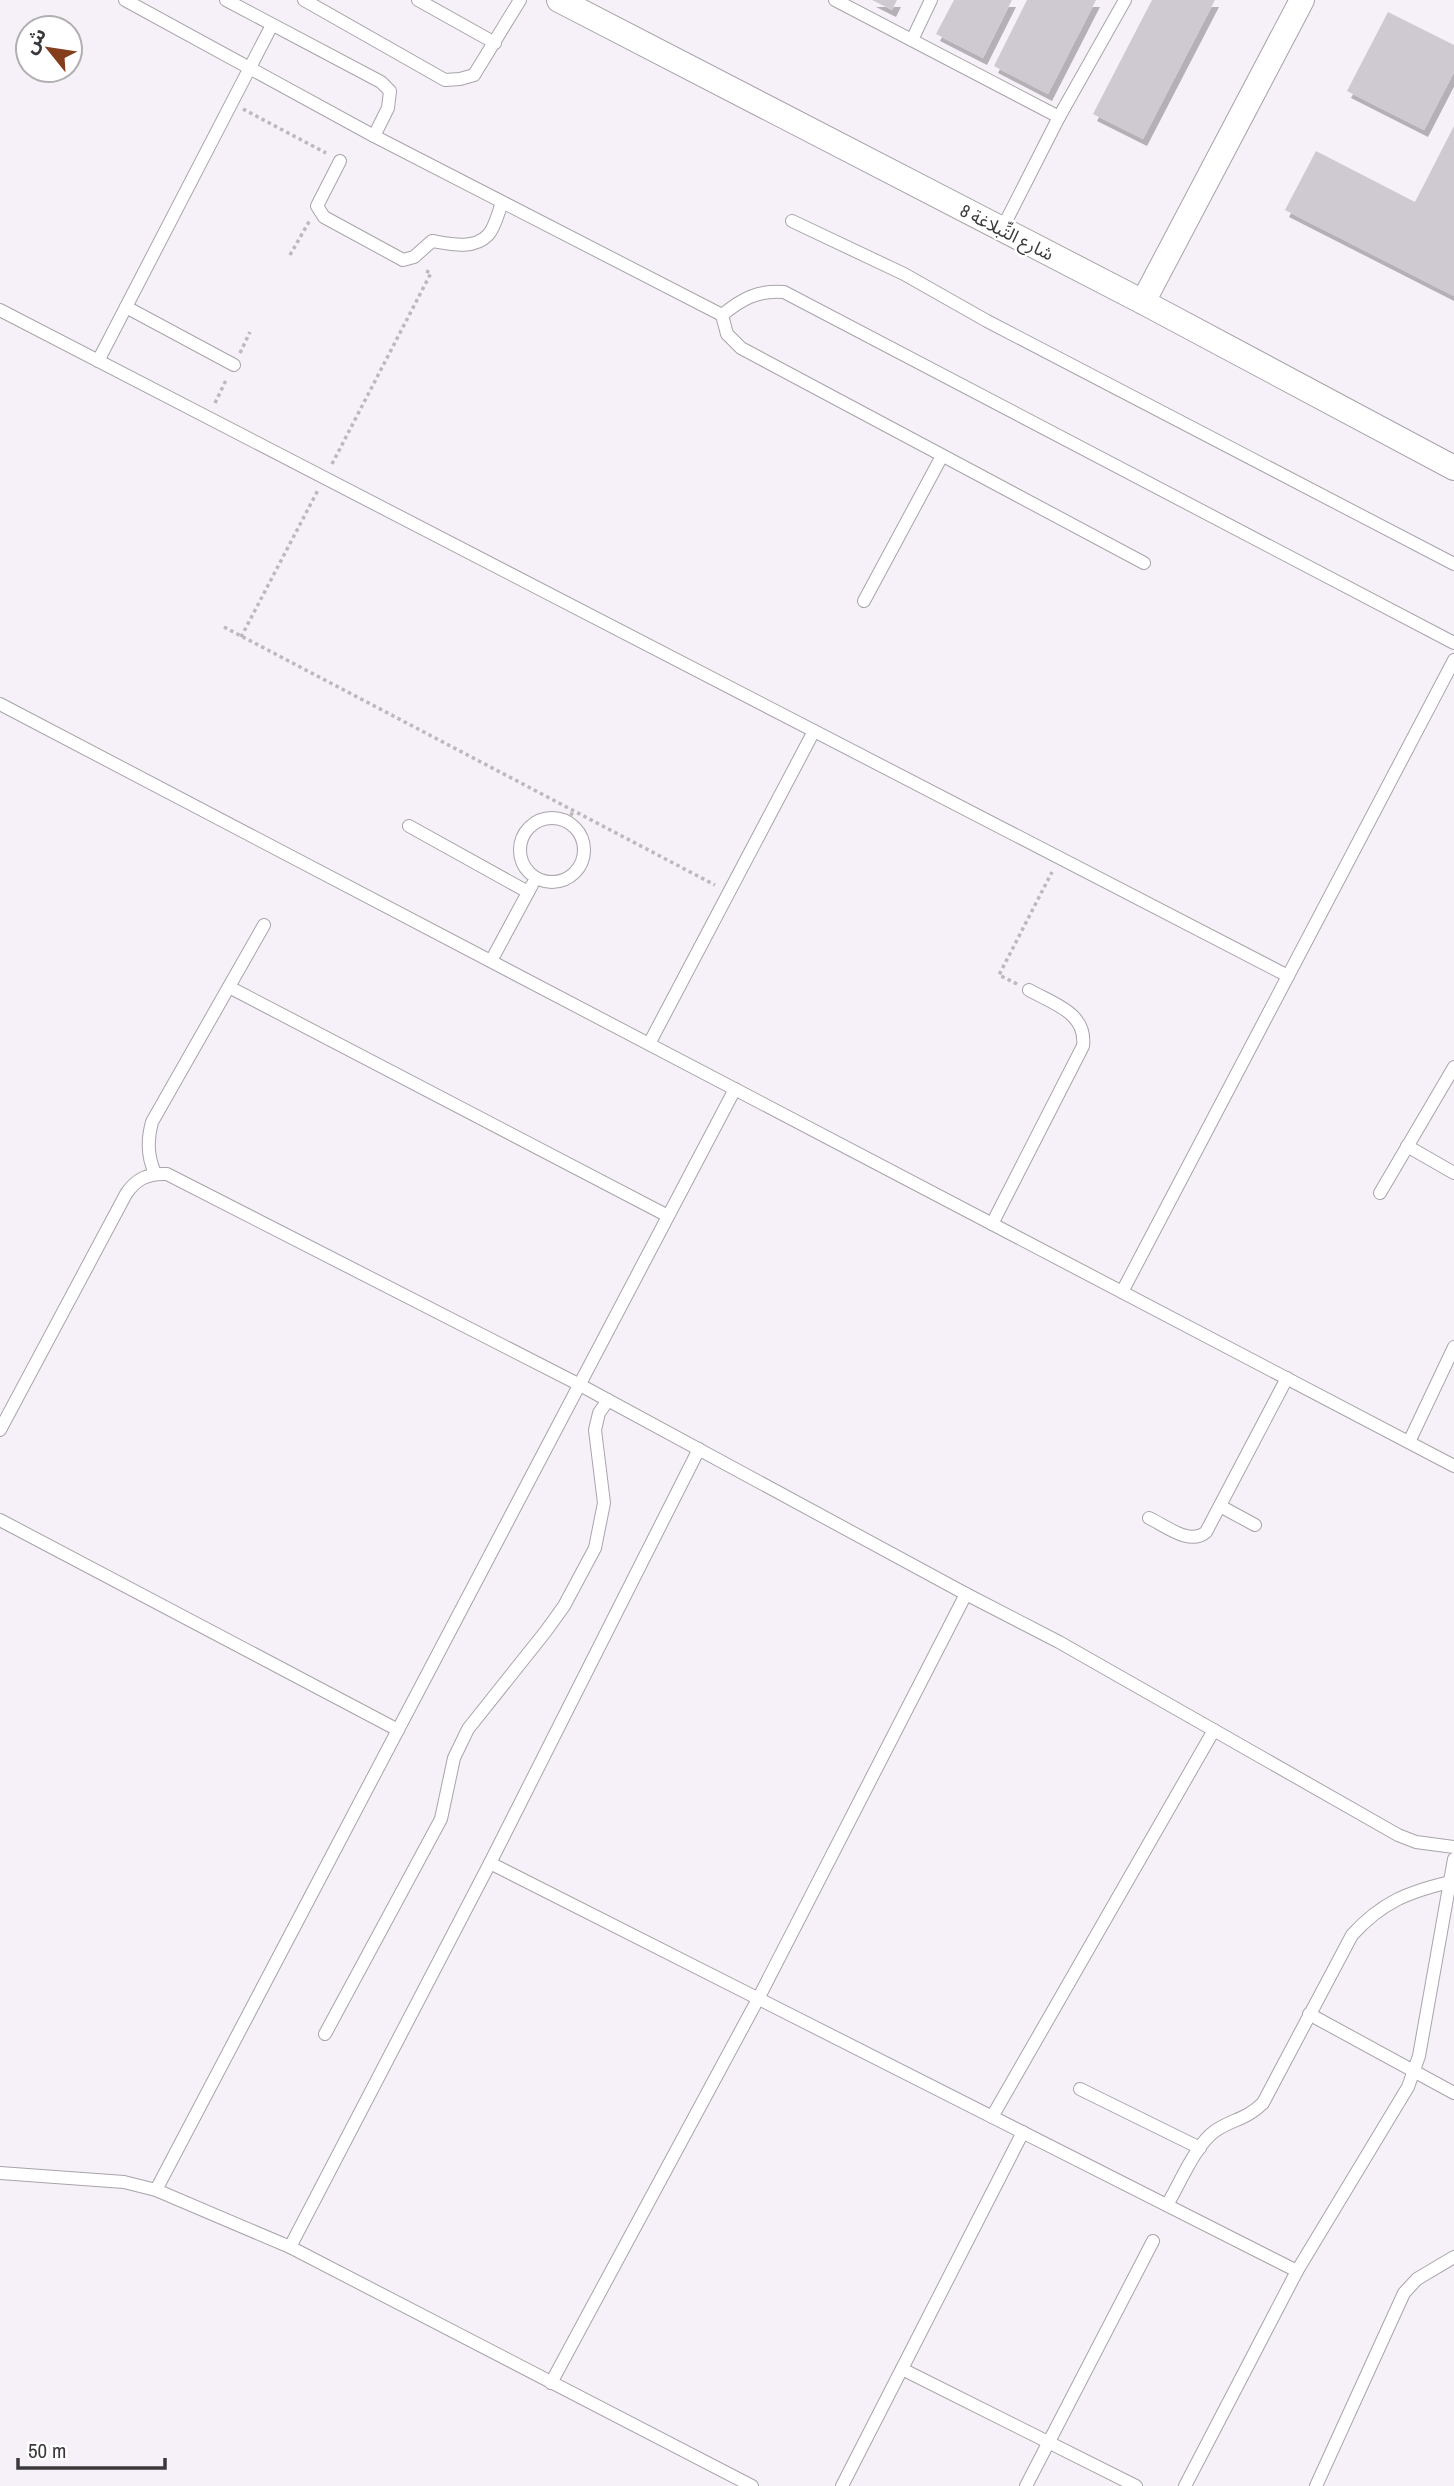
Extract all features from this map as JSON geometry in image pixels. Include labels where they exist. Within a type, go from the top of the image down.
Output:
[{"type":"street","name":"شارع التِّبلاغة 8","points":[[559,0],[1143,302],[1454,468]]},
{"type":"street","points":[[1143,302],[1302,0]]},
{"type":"lane","points":[[125,0],[502,204],[722,315],[727,334],[741,348],[1144,563]]},
{"type":"lane","points":[[226,0],[382,82],[390,91],[387,108],[374,136]]},
{"type":"lane","points":[[304,0],[445,80],[474,75],[520,0]]},
{"type":"lane","points":[[418,0],[495,43]]},
{"type":"lane","points":[[835,0],[1059,117]]},
{"type":"lane","points":[[912,40],[931,0]]},
{"type":"lane","points":[[1002,229],[1059,117],[1125,0]]},
{"type":"lane","points":[[98,361],[272,24]]},
{"type":"lane","points":[[340,161],[317,206],[324,217],[403,260],[414,257],[432,241],[473,244],[489,235],[502,204]]},
{"type":"lane","points":[[792,221],[896,270],[987,321],[1454,564]]},
{"type":"lane","points":[[722,315],[739,301],[766,291],[783,292],[1454,643]]},
{"type":"lane","points":[[126,307],[234,365]]},
{"type":"lane","points":[[0,310],[1288,976]]},
{"type":"lane","points":[[864,601],[942,456]]},
{"type":"lane","points":[[1122,1292],[1454,660]]},
{"type":"lane","points":[[0,704],[1454,1466]]},
{"type":"lane","points":[[649,1044],[814,731]]},
{"type":"lane","points":[[571,816],[584,845],[583,860],[575,872],[564,880],[549,883],[535,879],[525,869],[519,855],[520,841],[524,834],[540,820],[571,816]]},
{"type":"lane","points":[[409,826],[528,892]]},
{"type":"lane","points":[[491,961],[535,879]]},
{"type":"lane","points":[[155,1173],[150,1164],[148,1142],[152,1122],[264,925]]},
{"type":"lane","points":[[229,987],[668,1216]]},
{"type":"lane","points":[[992,1224],[1083,1046],[1085,1032],[1079,1021],[1072,1014],[1029,990]]},
{"type":"lane","points":[[1380,1193],[1454,1067]]},
{"type":"lane","points":[[156,2190],[735,1089]]},
{"type":"lane","points":[[1407,1146],[1454,1173]]},
{"type":"lane","points":[[0,1430],[132,1184],[155,1173],[167,1174],[608,1400],[1059,1643],[1398,1835],[1416,1842],[1454,1847]]},
{"type":"lane","points":[[1409,1442],[1454,1347]]},
{"type":"lane","points":[[1149,1518],[1188,1537],[1197,1538],[1206,1532],[1287,1378]]},
{"type":"lane","points":[[326,2034],[441,1819],[450,1774],[460,1743],[564,1606],[595,1548],[604,1503],[595,1430],[600,1413],[608,1400]]},
{"type":"lane","points":[[290,2247],[490,1863],[699,1450]]},
{"type":"lane","points":[[1220,1506],[1255,1525]]},
{"type":"lane","points":[[0,1520],[398,1730]]},
{"type":"lane","points":[[551,2383],[758,1999],[966,1594]]},
{"type":"lane","points":[[992,2117],[1214,1730]]},
{"type":"lane","points":[[1185,2486],[1297,2271],[1399,2103],[1415,2071],[1454,1858]]},
{"type":"lane","points":[[490,1863],[1297,2271]]},
{"type":"lane","points":[[1167,2205],[1200,2148],[1215,2131],[1242,2119],[1263,2103],[1342,1952],[1366,1920],[1398,1898],[1450,1882]]},
{"type":"lane","points":[[1309,2014],[1454,2093]]},
{"type":"lane","points":[[1080,2089],[1200,2148]]},
{"type":"lane","points":[[842,2486],[1023,2132]]},
{"type":"lane","points":[[0,2173],[116,2181],[156,2190],[290,2247],[752,2486]]},
{"type":"lane","points":[[1026,2486],[1153,2241]]},
{"type":"lane","points":[[1316,2486],[1404,2292],[1417,2279],[1454,2257]]},
{"type":"lane","points":[[902,2370],[1136,2486]]},
{"type":"path","points":[[232,103],[340,161]]},
{"type":"path","points":[[290,255],[317,206]]},
{"type":"path","points":[[241,637],[431,273],[403,260]]},
{"type":"path","points":[[224,627],[571,816],[729,892]]},
{"type":"path","points":[[1029,990],[999,975],[1060,858]]},
{"type":"building","points":[[872,0],[897,0],[892,10]]},
{"type":"building","points":[[954,0],[1012,0],[983,58],[936,34]]},
{"type":"building","points":[[1027,0],[1096,0],[1048,94],[994,66]]},
{"type":"building","points":[[1152,0],[1215,0],[1143,139],[1093,114]]},
{"type":"building","points":[[1388,12],[1454,45],[1454,72],[1424,130],[1347,91]]},
{"type":"building","points":[[1454,126],[1454,296],[1285,210],[1316,151],[1415,202]]}]
